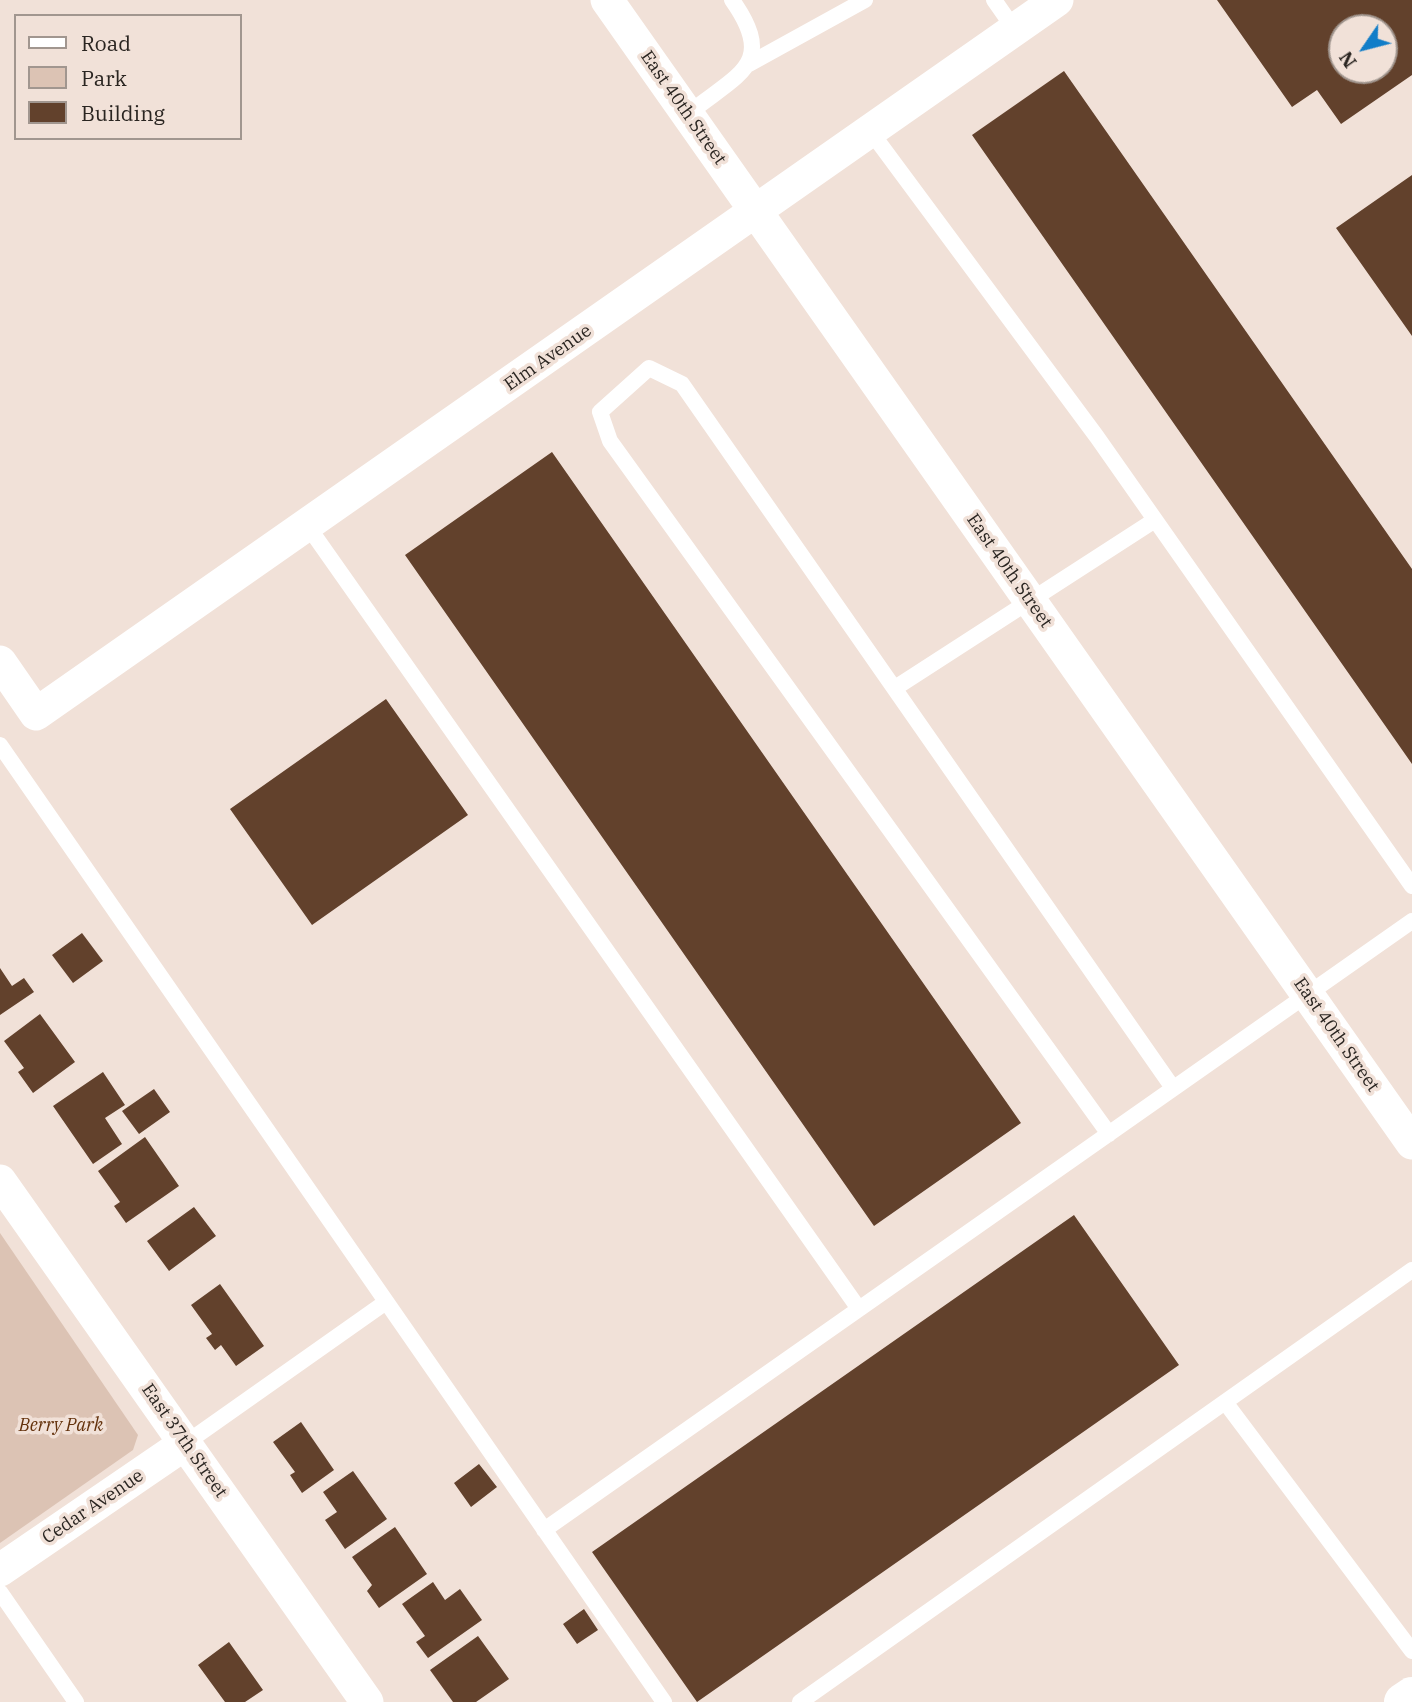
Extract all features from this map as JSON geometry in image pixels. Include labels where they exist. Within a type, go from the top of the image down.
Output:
[{"type":"main road","points":[[1403,1702],[1412,1696]]},
{"type":"street","name":"East 40th Street","points":[[607,0],[1412,1143]]},
{"type":"street","name":"Elm Avenue","points":[[0,662],[36,714],[757,213],[1057,0]]},
{"type":"street","name":"East 37th Street","points":[[0,1181],[367,1702]]},
{"type":"street","name":"Cedar Avenue","points":[[0,1570],[186,1443]]},
{"type":"lane","points":[[732,0],[749,25],[754,46],[749,64]]},
{"type":"lane","points":[[688,114],[749,64],[865,0]]},
{"type":"lane","points":[[994,0],[1015,30]]},
{"type":"lane","points":[[871,132],[1155,520],[1412,886]]},
{"type":"lane","points":[[1109,1133],[610,441],[600,412],[649,368],[682,384],[1174,1088]]},
{"type":"lane","points":[[895,688],[1155,520]]},
{"type":"lane","points":[[307,525],[859,1309]]},
{"type":"lane","points":[[0,745],[664,1702]]},
{"type":"lane","points":[[544,1530],[1412,920]]},
{"type":"lane","points":[[800,1702],[1412,1270]]},
{"type":"lane","points":[[186,1443],[386,1302]]},
{"type":"lane","points":[[1225,1402],[1412,1651]]},
{"type":"lane","points":[[0,1592],[76,1702]]},
{"type":"green space","name":"Berry Park","points":[[0,1233],[138,1435],[133,1450],[0,1543]]},
{"type":"building","points":[[1217,0],[1412,0],[1412,75],[1341,124],[1317,90],[1292,107]]},
{"type":"building","points":[[1064,71],[1412,569],[1412,764],[972,135]]},
{"type":"building","points":[[1412,175],[1412,336],[1336,228]]},
{"type":"building","points":[[552,452],[1021,1123],[874,1226],[405,555]]},
{"type":"building","points":[[386,699],[468,815],[312,925],[230,809]]},
{"type":"building","points":[[82,933],[103,961],[73,983],[52,955]]},
{"type":"building","points":[[0,968],[12,986],[24,978],[34,992],[0,1015]]},
{"type":"building","points":[[40,1014],[75,1062],[33,1093],[18,1072],[24,1068],[4,1041]]},
{"type":"building","points":[[103,1072],[125,1105],[105,1118],[122,1144],[93,1164],[53,1106]]},
{"type":"building","points":[[154,1089],[170,1112],[139,1134],[122,1111]]},
{"type":"building","points":[[145,1137],[179,1186],[126,1223],[114,1206],[120,1202],[98,1171]]},
{"type":"building","points":[[194,1207],[216,1236],[169,1271],[147,1241]]},
{"type":"building","points":[[1074,1215],[1179,1365],[697,1702],[592,1552]]},
{"type":"building","points":[[220,1284],[264,1346],[236,1366],[221,1345],[215,1350],[206,1338],[212,1334],[191,1305]]},
{"type":"building","points":[[301,1422],[334,1470],[302,1493],[290,1475],[295,1472],[273,1442]]},
{"type":"building","points":[[479,1464],[497,1487],[471,1507],[454,1483]]},
{"type":"building","points":[[353,1471],[387,1519],[345,1549],[325,1520],[337,1512],[323,1492]]},
{"type":"building","points":[[395,1527],[427,1574],[379,1608],[367,1591],[372,1585],[352,1557]]},
{"type":"building","points":[[433,1582],[445,1600],[460,1589],[482,1620],[428,1658],[416,1642],[425,1636],[402,1604]]},
{"type":"building","points":[[584,1609],[598,1630],[577,1644],[563,1624]]},
{"type":"building","points":[[478,1636],[509,1679],[476,1702],[453,1702],[430,1670]]},
{"type":"building","points":[[229,1642],[263,1690],[245,1702],[225,1702],[198,1665]]}]
